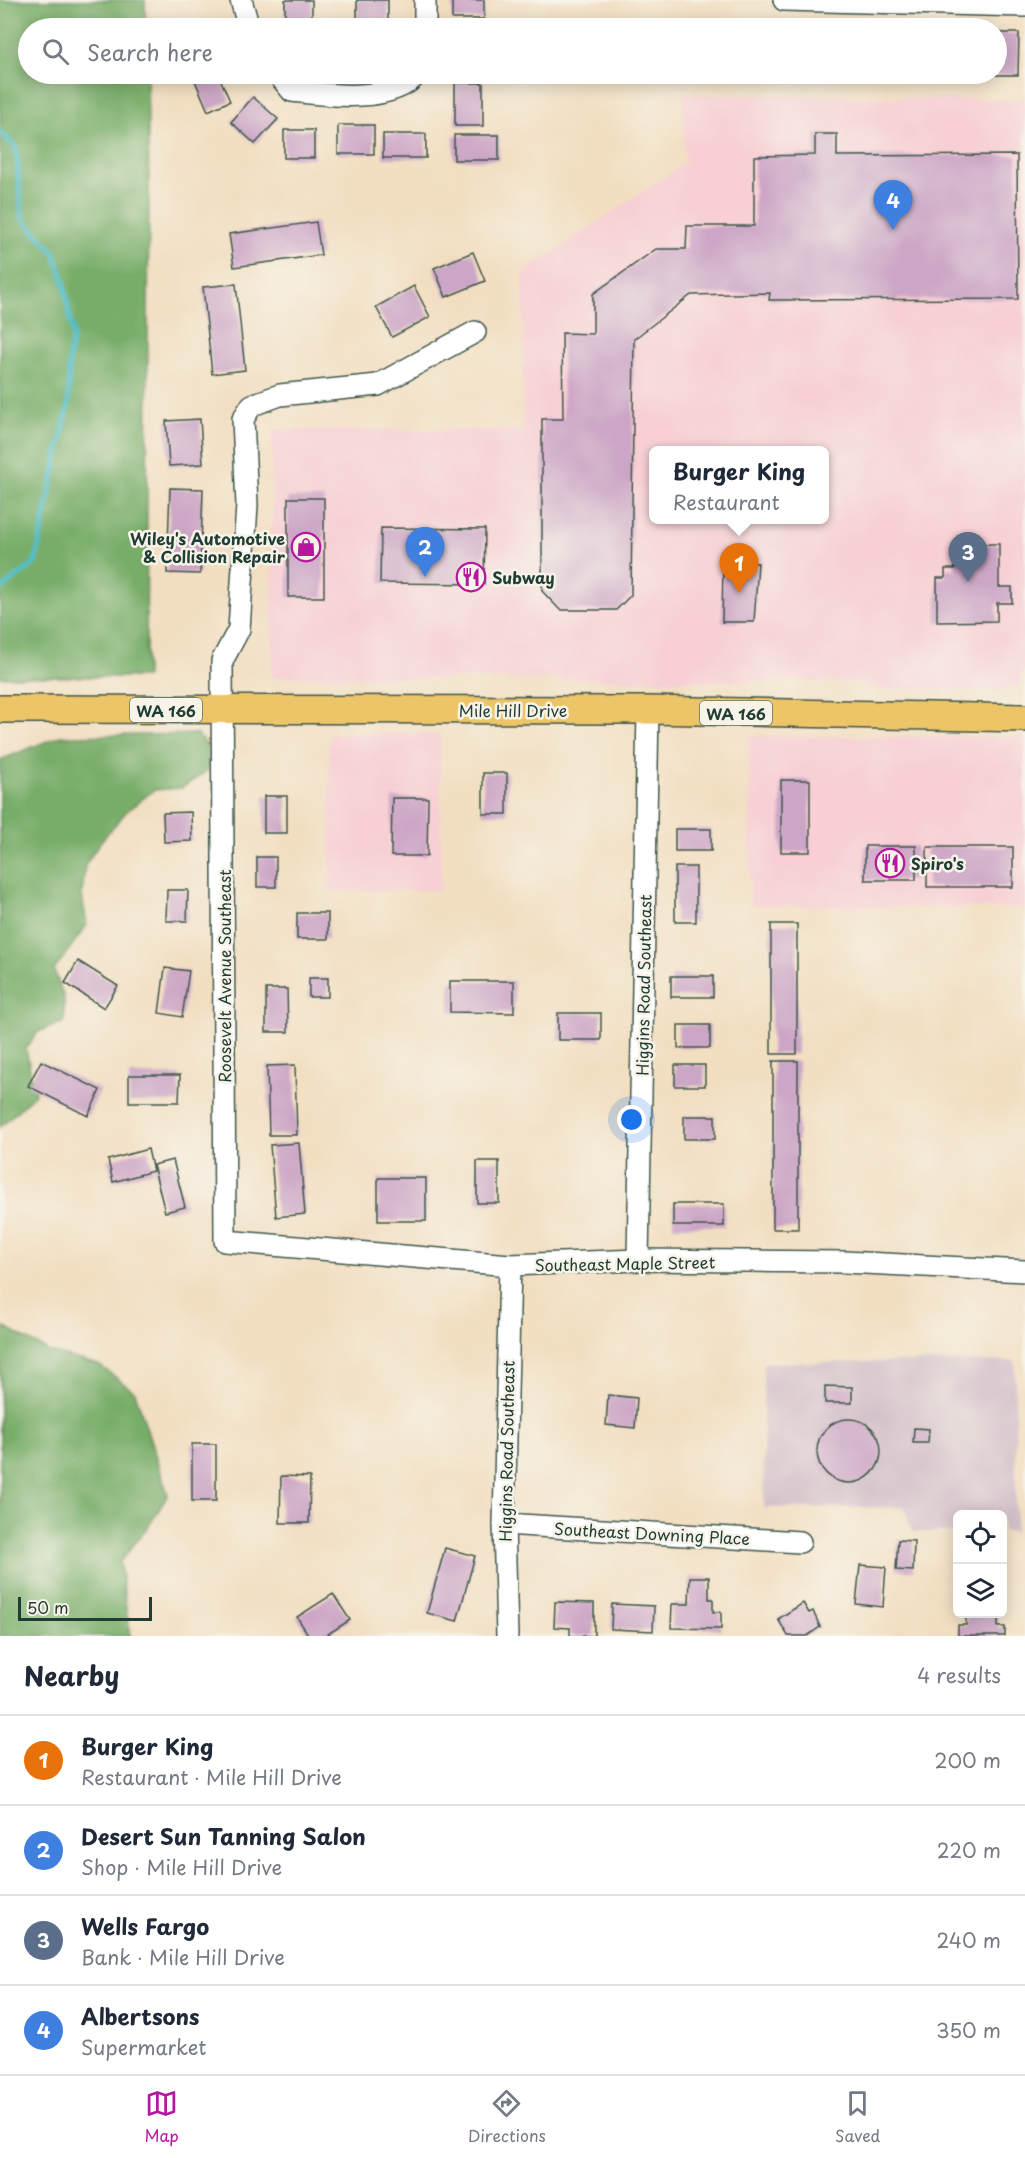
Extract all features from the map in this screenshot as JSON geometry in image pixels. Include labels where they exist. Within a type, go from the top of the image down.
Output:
[{"type":"main road","name":"Mile Hill Drive","points":[[0,710],[648,711],[1025,718]]},
{"type":"street","points":[[241,0],[246,18]]},
{"type":"street","points":[[425,0],[425,18]]},
{"type":"street","points":[[784,0],[1025,6]]},
{"type":"street","points":[[286,84],[292,91],[338,96],[388,91],[400,84]]},
{"type":"street","name":"Roosevelt Avenue Southeast","points":[[225,1241],[222,661],[238,629],[247,505],[243,419],[252,405],[280,396],[378,385],[475,332]]},
{"type":"street","name":"Higgins Road Southeast","points":[[638,1260],[648,711]]},
{"type":"street","name":"Southeast Maple Street","points":[[225,1241],[510,1265],[638,1260],[844,1262],[1025,1271]]},
{"type":"street","name":"Higgins Road Southeast","points":[[507,1636],[504,1524],[510,1265]]},
{"type":"street","name":"Southeast Downing Place","points":[[504,1524],[800,1542]]},
{"type":"shaded area","points":[[683,94],[1025,100],[1025,670],[1018,686],[1005,690],[878,689],[856,682],[272,677],[272,430],[523,430],[523,273],[685,163]]},
{"type":"shaded area","points":[[440,733],[441,890],[330,891],[329,734]]},
{"type":"shaded area","points":[[749,736],[1025,737],[1025,908],[750,906]]},
{"type":"shaded area","points":[[1015,1361],[1016,1531],[1007,1531],[1007,1510],[953,1510],[953,1532],[912,1532],[904,1507],[764,1508],[763,1363]]},
{"type":"green space","points":[[0,0],[145,0],[146,18],[18,18],[18,84],[147,84],[149,185],[146,677],[0,677]]},
{"type":"green space","points":[[197,734],[208,747],[208,770],[182,788],[154,790],[127,811],[101,841],[85,865],[82,895],[87,925],[54,970],[64,998],[64,1022],[38,1032],[26,1049],[35,1094],[0,1127],[0,760],[60,736]]},
{"type":"green space","points":[[0,1325],[50,1352],[99,1365],[135,1392],[168,1495],[148,1527],[120,1562],[130,1636],[0,1636]]},
{"type":"building","points":[[285,0],[312,0],[312,18],[285,18]]},
{"type":"building","points":[[357,0],[388,0],[388,18],[357,18]]},
{"type":"building","points":[[452,0],[484,0],[484,18],[452,18]]},
{"type":"building","points":[[1007,33],[1019,33],[1018,75],[1007,75]]},
{"type":"building","points":[[196,84],[222,84],[230,101],[208,111]]},
{"type":"building","points":[[455,84],[483,84],[483,126],[455,126]]},
{"type":"building","points":[[253,97],[278,119],[255,144],[231,122]]},
{"type":"building","points":[[338,125],[374,125],[374,154],[338,154]]},
{"type":"building","points":[[284,130],[314,130],[314,158],[284,158]]},
{"type":"building","points":[[383,134],[426,134],[426,158],[383,158]]},
{"type":"building","points":[[815,134],[837,134],[837,156],[1017,155],[1018,299],[769,300],[770,293],[691,295],[634,339],[631,595],[616,610],[560,610],[542,591],[542,419],[563,419],[562,333],[593,334],[593,294],[656,249],[686,249],[687,226],[754,226],[754,156],[815,155]]},
{"type":"building","points":[[454,135],[499,135],[499,160],[454,160]]},
{"type":"building","points":[[316,222],[321,255],[234,267],[229,234]]},
{"type":"building","points":[[473,252],[485,281],[446,297],[434,268]]},
{"type":"building","points":[[236,284],[245,370],[212,374],[203,287]]},
{"type":"building","points":[[414,286],[430,317],[392,337],[376,307]]},
{"type":"building","points":[[200,419],[203,464],[169,466],[166,421]]},
{"type":"building","points":[[170,488],[203,489],[200,574],[167,573]]},
{"type":"building","name":"Wiley's Automotive & Collision Repair","points":[[288,498],[324,498],[324,597],[288,597]]},
{"type":"building","points":[[381,528],[485,529],[484,584],[380,583]]},
{"type":"building","points":[[955,544],[999,544],[999,587],[1012,587],[1012,603],[997,603],[997,621],[937,622],[937,578],[945,578],[945,569],[955,569]]},
{"type":"building","points":[[723,563],[758,563],[754,622],[722,622]]},
{"type":"building","points":[[483,773],[507,773],[507,814],[483,814]]},
{"type":"building","points":[[781,780],[810,780],[810,852],[781,852]]},
{"type":"building","points":[[264,796],[287,796],[287,833],[264,833]]},
{"type":"building","points":[[392,798],[428,798],[427,856],[391,856]]},
{"type":"building","points":[[191,812],[192,841],[164,842],[163,813]]},
{"type":"building","points":[[675,829],[711,829],[711,851],[675,851]]},
{"type":"building","name":"Spiro's","points":[[865,846],[916,846],[916,880],[865,880]]},
{"type":"building","points":[[927,847],[1013,847],[1013,887],[927,887]]},
{"type":"building","points":[[257,857],[276,857],[276,887],[257,887]]},
{"type":"building","points":[[675,867],[696,867],[696,922],[675,922]]},
{"type":"building","points":[[167,890],[188,890],[187,921],[166,921]]},
{"type":"building","points":[[297,913],[328,913],[328,939],[297,939]]},
{"type":"building","points":[[771,924],[797,924],[797,1054],[771,1054]]},
{"type":"building","points":[[78,961],[118,986],[104,1008],[65,983]]},
{"type":"building","points":[[165,968],[189,971],[182,1017],[159,1013]]},
{"type":"building","points":[[671,976],[713,976],[713,997],[671,997]]},
{"type":"building","points":[[309,978],[328,978],[328,997],[309,997]]},
{"type":"building","points":[[450,981],[514,981],[514,1013],[450,1012]]},
{"type":"building","points":[[266,989],[287,989],[288,1032],[266,1032]]},
{"type":"building","points":[[558,1013],[601,1013],[601,1040],[558,1040]]},
{"type":"building","points":[[678,1025],[710,1025],[710,1048],[678,1048]]},
{"type":"building","points":[[41,1061],[100,1090],[88,1116],[28,1086]]},
{"type":"building","points":[[773,1061],[798,1061],[798,1229],[773,1229]]},
{"type":"building","points":[[295,1065],[297,1135],[269,1135],[267,1066]]},
{"type":"building","points":[[675,1065],[705,1065],[705,1086],[675,1086]]},
{"type":"building","points":[[129,1075],[180,1075],[179,1102],[129,1102]]},
{"type":"building","points":[[684,1116],[715,1116],[715,1139],[684,1139]]},
{"type":"building","points":[[299,1143],[305,1214],[276,1217],[270,1145]]},
{"type":"building","points":[[148,1149],[153,1171],[113,1182],[108,1160]]},
{"type":"building","points":[[173,1160],[185,1207],[165,1212],[153,1165]]},
{"type":"building","points":[[477,1161],[499,1161],[499,1203],[477,1203]]},
{"type":"building","points":[[378,1178],[426,1178],[426,1221],[378,1221]]},
{"type":"building","points":[[673,1204],[724,1204],[724,1226],[673,1226]]},
{"type":"building","points":[[825,1386],[852,1387],[852,1403],[825,1403]]},
{"type":"building","points":[[608,1395],[637,1398],[635,1428],[606,1425]]},
{"type":"building","points":[[849,1419],[867,1425],[875,1433],[881,1451],[875,1469],[867,1477],[849,1483],[831,1477],[823,1469],[817,1451],[823,1433],[831,1425]]},
{"type":"building","points":[[914,1428],[929,1429],[928,1443],[913,1443]]},
{"type":"building","points":[[192,1444],[216,1444],[216,1501],[192,1501]]},
{"type":"building","points":[[281,1476],[310,1477],[309,1523],[280,1523]]},
{"type":"building","points":[[898,1540],[914,1541],[913,1571],[896,1570]]},
{"type":"building","points":[[445,1548],[475,1556],[457,1621],[427,1613]]},
{"type":"building","points":[[860,1565],[886,1567],[883,1607],[856,1604]]},
{"type":"building","points":[[690,1577],[709,1577],[709,1599],[713,1599],[713,1612],[721,1612],[721,1629],[671,1628],[672,1604],[689,1604]]},
{"type":"building","points":[[333,1594],[350,1620],[325,1636],[309,1636],[297,1617]]},
{"type":"building","points":[[555,1602],[594,1603],[594,1636],[570,1636],[570,1628],[554,1627]]},
{"type":"building","points":[[803,1603],[809,1613],[813,1611],[820,1627],[807,1636],[788,1636],[778,1619]]},
{"type":"building","points":[[612,1604],[654,1606],[653,1631],[611,1629]]},
{"type":"building","points":[[966,1618],[998,1618],[998,1627],[1005,1627],[1005,1636],[958,1636],[958,1625],[966,1625]]},
{"type":"waterway","points":[[0,132],[16,147],[22,218],[54,252],[63,278],[73,335],[69,359],[68,406],[35,563],[0,590]]},
{"type":"place","name":"Albertsons","points":[[893,230]]},
{"type":"place","name":"Wiley's Automotive & Collision Repair","points":[[306,547]]},
{"type":"place","name":"Desert Sun Tanning Salon","points":[[425,577]]},
{"type":"place","name":"Subway","points":[[471,577]]},
{"type":"place","name":"Wells Fargo","points":[[968,582]]},
{"type":"place","name":"Burger King","points":[[739,593]]},
{"type":"place","name":"Spiro's","points":[[890,863]]}]
